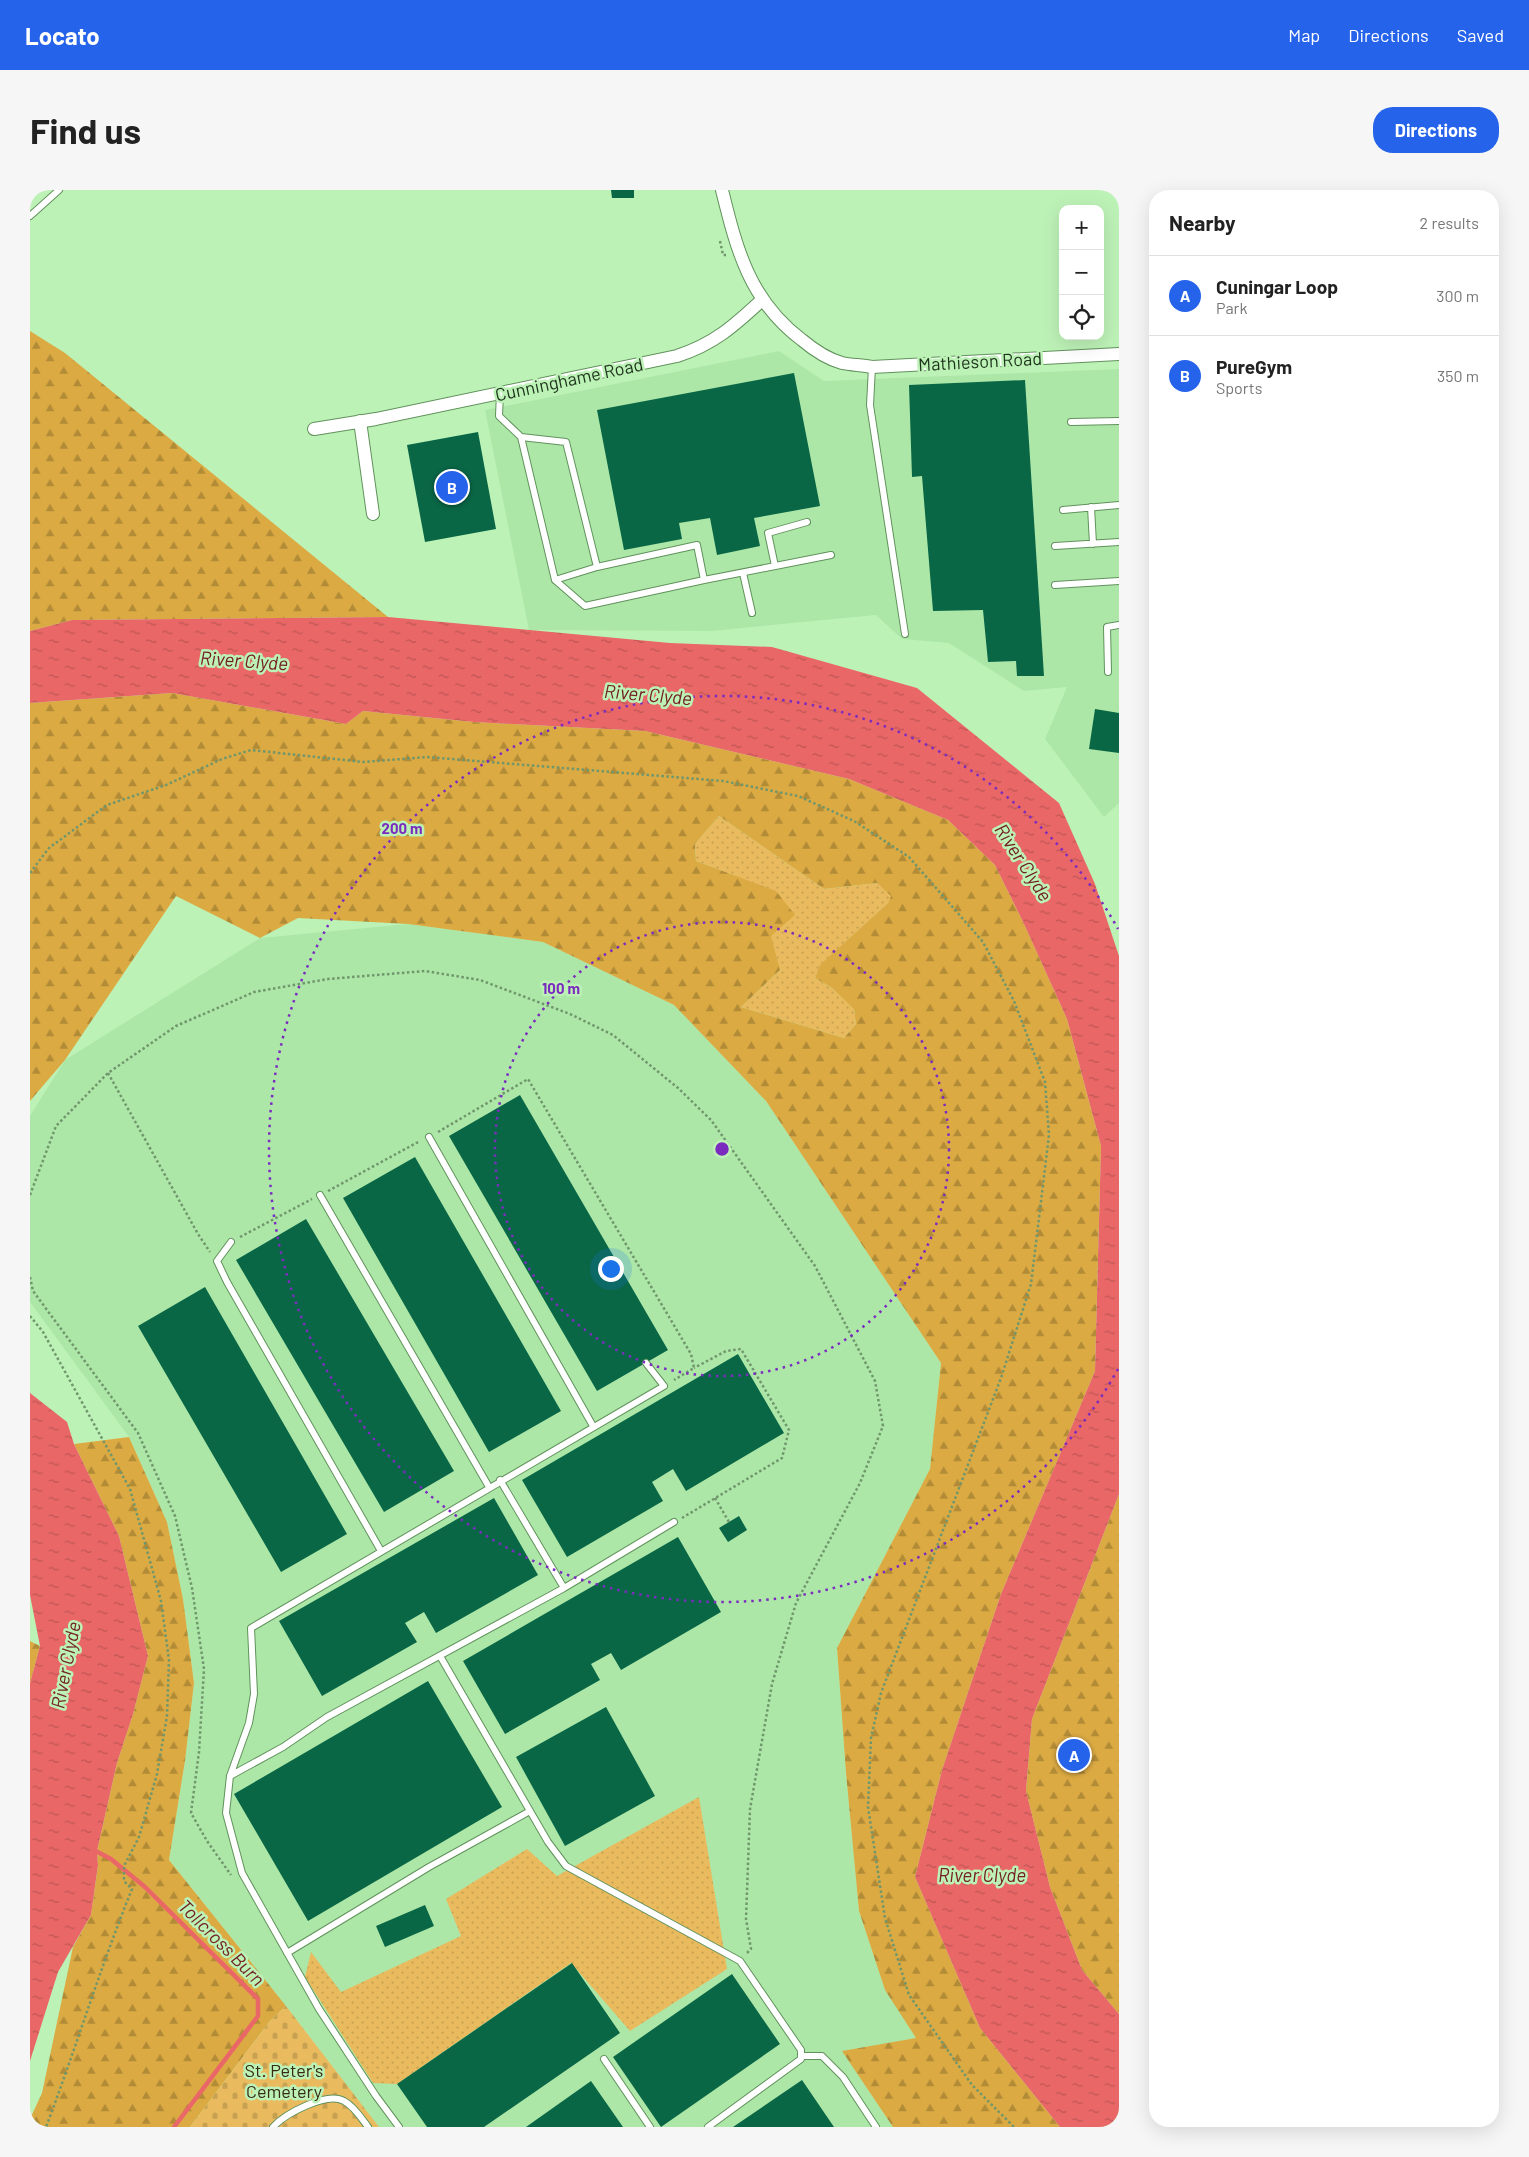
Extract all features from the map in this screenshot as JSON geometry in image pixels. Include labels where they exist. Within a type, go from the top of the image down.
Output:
[{"type":"street","name":"Mathieson Road","points":[[722,190],[737,250],[750,280],[762,300],[774,316],[796,336],[819,353],[841,363],[872,367],[1119,354]]},
{"type":"street","name":"Cunninghame Road","points":[[314,429],[677,356],[711,343],[732,328],[762,300]]},
{"type":"street","points":[[360,421],[373,514]]},
{"type":"lane","points":[[30,216],[59,190]]},
{"type":"lane","points":[[872,367],[870,405],[905,634]]},
{"type":"lane","points":[[500,393],[499,416],[521,436],[555,580],[585,606],[830,555]]},
{"type":"lane","points":[[1071,422],[1119,421]]},
{"type":"lane","points":[[521,436],[566,442],[598,567]]},
{"type":"lane","points":[[1063,510],[1119,505]]},
{"type":"lane","points":[[1091,507],[1093,544]]},
{"type":"lane","points":[[775,566],[768,533],[807,522]]},
{"type":"lane","points":[[1055,546],[1119,542]]},
{"type":"lane","points":[[555,580],[598,567],[697,545],[704,580]]},
{"type":"lane","points":[[743,572],[752,613]]},
{"type":"lane","points":[[1055,585],[1119,581]]},
{"type":"lane","points":[[1108,672],[1107,627],[1119,625]]},
{"type":"lane","points":[[429,1137],[593,1426]]},
{"type":"lane","points":[[320,1195],[489,1487]]},
{"type":"lane","points":[[231,1242],[217,1262],[381,1551]]},
{"type":"lane","points":[[399,2127],[376,2096],[319,2009],[242,1873],[226,1813],[230,1776],[249,1723],[254,1694],[251,1628],[500,1480],[664,1386],[646,1363]]},
{"type":"lane","points":[[500,1480],[564,1588]]},
{"type":"lane","points":[[230,1776],[283,1747],[327,1717],[564,1588],[674,1522]]},
{"type":"lane","points":[[440,1656],[548,1842],[566,1866],[740,1961],[801,2050],[801,2059],[708,2127]]},
{"type":"lane","points":[[287,1953],[429,1867],[530,1811]]},
{"type":"lane","points":[[801,2056],[822,2056],[843,2077],[876,2127]]},
{"type":"lane","points":[[604,2059],[650,2127]]},
{"type":"lane","points":[[273,2127],[286,2116],[304,2107],[339,2099],[348,2104],[368,2127]]},
{"type":"path","points":[[30,873],[49,848],[107,805],[166,785],[222,759],[251,750],[362,762],[428,757],[723,781],[798,796],[854,821],[910,857],[983,942],[1014,1001],[1045,1082],[1049,1135],[1031,1284],[1001,1378],[881,1693],[871,1738],[868,1807],[885,1918],[909,1995],[972,2085],[1014,2127]]},
{"type":"path","points":[[30,1195],[56,1126],[108,1073],[176,1026],[254,992],[328,979],[425,972],[480,980],[570,1014],[613,1035],[678,1088],[711,1120],[815,1266],[875,1381],[883,1426],[860,1483],[796,1603],[772,1684],[750,1809],[746,1919],[750,1949],[740,1961]]},
{"type":"path","points":[[108,1073],[198,1234],[217,1262]]},
{"type":"path","points":[[231,1242],[429,1137],[528,1079],[691,1354],[694,1368]]},
{"type":"path","points":[[30,1277],[33,1291],[138,1432],[175,1516],[192,1588],[204,1669],[199,1752],[191,1813],[206,1842],[231,1875],[242,1873]]},
{"type":"path","points":[[30,1316],[43,1332],[130,1489],[161,1601],[169,1660],[167,1716],[157,1774],[139,1837],[124,1866],[124,1881],[132,1890],[109,1947],[70,2065],[46,2127]]},
{"type":"path","points":[[664,1386],[726,1351],[741,1349],[789,1430],[782,1458],[674,1522]]},
{"type":"path","points":[[715,1498],[729,1522]]},
{"type":"shaded area","points":[[779,351],[824,381],[1119,369],[1119,803],[1104,817],[1045,739],[1067,687],[1024,691],[949,643],[902,639],[876,615],[712,631],[529,630],[485,410]]},
{"type":"shaded area","points":[[408,924],[543,942],[674,1005],[766,1101],[941,1363],[930,1469],[837,1648],[859,1911],[885,1990],[987,2127],[379,2127],[286,2006],[169,1860],[185,1761],[194,1683],[183,1599],[167,1522],[129,1437],[30,1302],[30,1116],[65,1060],[260,938]]},
{"type":"green space","points":[[30,331],[65,353],[388,617],[72,620],[30,631]]},
{"type":"green space","points":[[172,693],[346,724],[363,711],[474,722],[645,731],[849,779],[948,820],[995,865],[1067,1019],[1101,1146],[1095,1371],[1001,1594],[942,1770],[915,1877],[980,2028],[1060,2127],[893,2127],[842,2051],[916,2038],[885,1990],[859,1911],[837,1648],[930,1469],[941,1363],[766,1101],[674,1005],[543,942],[408,924],[298,918],[260,938],[176,896],[65,1060],[30,1101],[30,703]],"holes":[[[719,816],[824,889],[877,883],[891,896],[888,903],[820,965],[815,978],[832,988],[854,1009],[856,1024],[844,1038],[741,1007],[780,970],[771,936],[795,915],[776,891],[696,861],[695,844]]]},
{"type":"green space","points":[[719,816],[824,889],[877,883],[892,896],[888,903],[821,965],[815,978],[832,988],[854,1008],[856,1024],[844,1038],[741,1007],[780,970],[735,876],[696,861],[695,844]]},
{"type":"green space","points":[[129,1437],[167,1522],[183,1599],[194,1683],[185,1761],[169,1860],[286,2006],[270,2021],[190,2127],[30,2127],[30,2119],[42,2093],[73,1947],[91,1915],[98,1865],[97,1851],[117,1763],[133,1714],[148,1656],[119,1536],[74,1444]]},
{"type":"green space","points":[[1119,1494],[1119,2014],[1082,1970],[1050,1887],[1026,1791],[1032,1719]]},
{"type":"green space","points":[[30,1641],[40,1646],[30,1683]]},
{"type":"green space","points":[[699,1797],[727,1969],[630,2031],[571,1963],[397,2084],[373,2083],[305,1977],[311,1952],[341,1992],[461,1936],[446,1899],[527,1849],[557,1876]]},
{"type":"green space","name":"St. Peter's Cemetery","points":[[286,2006],[379,2127],[190,2127],[270,2021]]},
{"type":"water","name":"River Clyde","points":[[388,617],[670,643],[772,647],[917,688],[1059,803],[1095,884],[1119,956],[1119,1494],[1032,1719],[1026,1791],[1050,1887],[1082,1970],[1119,2014],[1119,2127],[1060,2127],[980,2028],[915,1877],[942,1770],[1001,1594],[1095,1371],[1101,1146],[1067,1019],[1024,924],[995,865],[948,820],[849,779],[645,731],[474,722],[363,711],[346,724],[172,693],[30,703],[30,631],[72,620]]},
{"type":"water","name":"River Clyde","points":[[30,1393],[67,1422],[74,1444],[119,1536],[148,1656],[133,1714],[117,1763],[97,1851],[98,1865],[91,1915],[58,1972],[30,2061],[30,1683],[40,1646],[30,1595]]},
{"type":"building","points":[[611,190],[634,190],[634,198],[612,198]]},
{"type":"building","points":[[794,373],[820,506],[754,518],[760,546],[717,555],[710,518],[679,523],[682,539],[624,550],[597,410]]},
{"type":"building","points":[[1025,380],[1044,676],[1017,676],[1016,661],[988,662],[983,610],[933,611],[922,476],[912,477],[909,385]]},
{"type":"building","points":[[478,432],[496,529],[425,542],[407,445]]},
{"type":"building","points":[[1095,709],[1119,713],[1119,753],[1089,749]]},
{"type":"building","points":[[520,1095],[668,1350],[597,1391],[449,1136]]},
{"type":"building","points":[[415,1157],[561,1411],[489,1452],[343,1198]]},
{"type":"building","points":[[306,1219],[454,1471],[384,1512],[236,1260]]},
{"type":"building","points":[[205,1287],[347,1534],[281,1572],[138,1326]]},
{"type":"building","points":[[738,1354],[784,1433],[686,1491],[673,1469],[652,1482],[663,1501],[567,1557],[522,1480]]},
{"type":"building","points":[[494,1498],[538,1575],[436,1633],[424,1612],[405,1623],[417,1642],[322,1696],[279,1621]]},
{"type":"building","points":[[739,1516],[747,1530],[728,1542],[719,1528]]},
{"type":"building","points":[[678,1537],[721,1612],[621,1670],[611,1653],[591,1664],[600,1680],[505,1734],[463,1661]]},
{"type":"building","points":[[428,1681],[502,1807],[308,1921],[234,1794]]},
{"type":"building","points":[[606,1707],[655,1796],[565,1846],[516,1757]]},
{"type":"building","points":[[425,1905],[434,1926],[385,1947],[376,1926]]},
{"type":"building","points":[[572,1963],[620,2033],[484,2127],[427,2127],[397,2084]]},
{"type":"building","points":[[732,1974],[780,2044],[661,2127],[613,2057]]},
{"type":"building","points":[[802,2080],[834,2127],[733,2127]]},
{"type":"building","points":[[591,2081],[623,2127],[526,2127]]},
{"type":"waterway","name":"Tollcross Burn","points":[[92,1849],[111,1859],[145,1887],[258,1999],[258,2016],[174,2127]]},
{"type":"place","name":"PureGym","points":[[452,487]]},
{"type":"place","name":"Cuningar Loop","points":[[1074,1755]]}]
